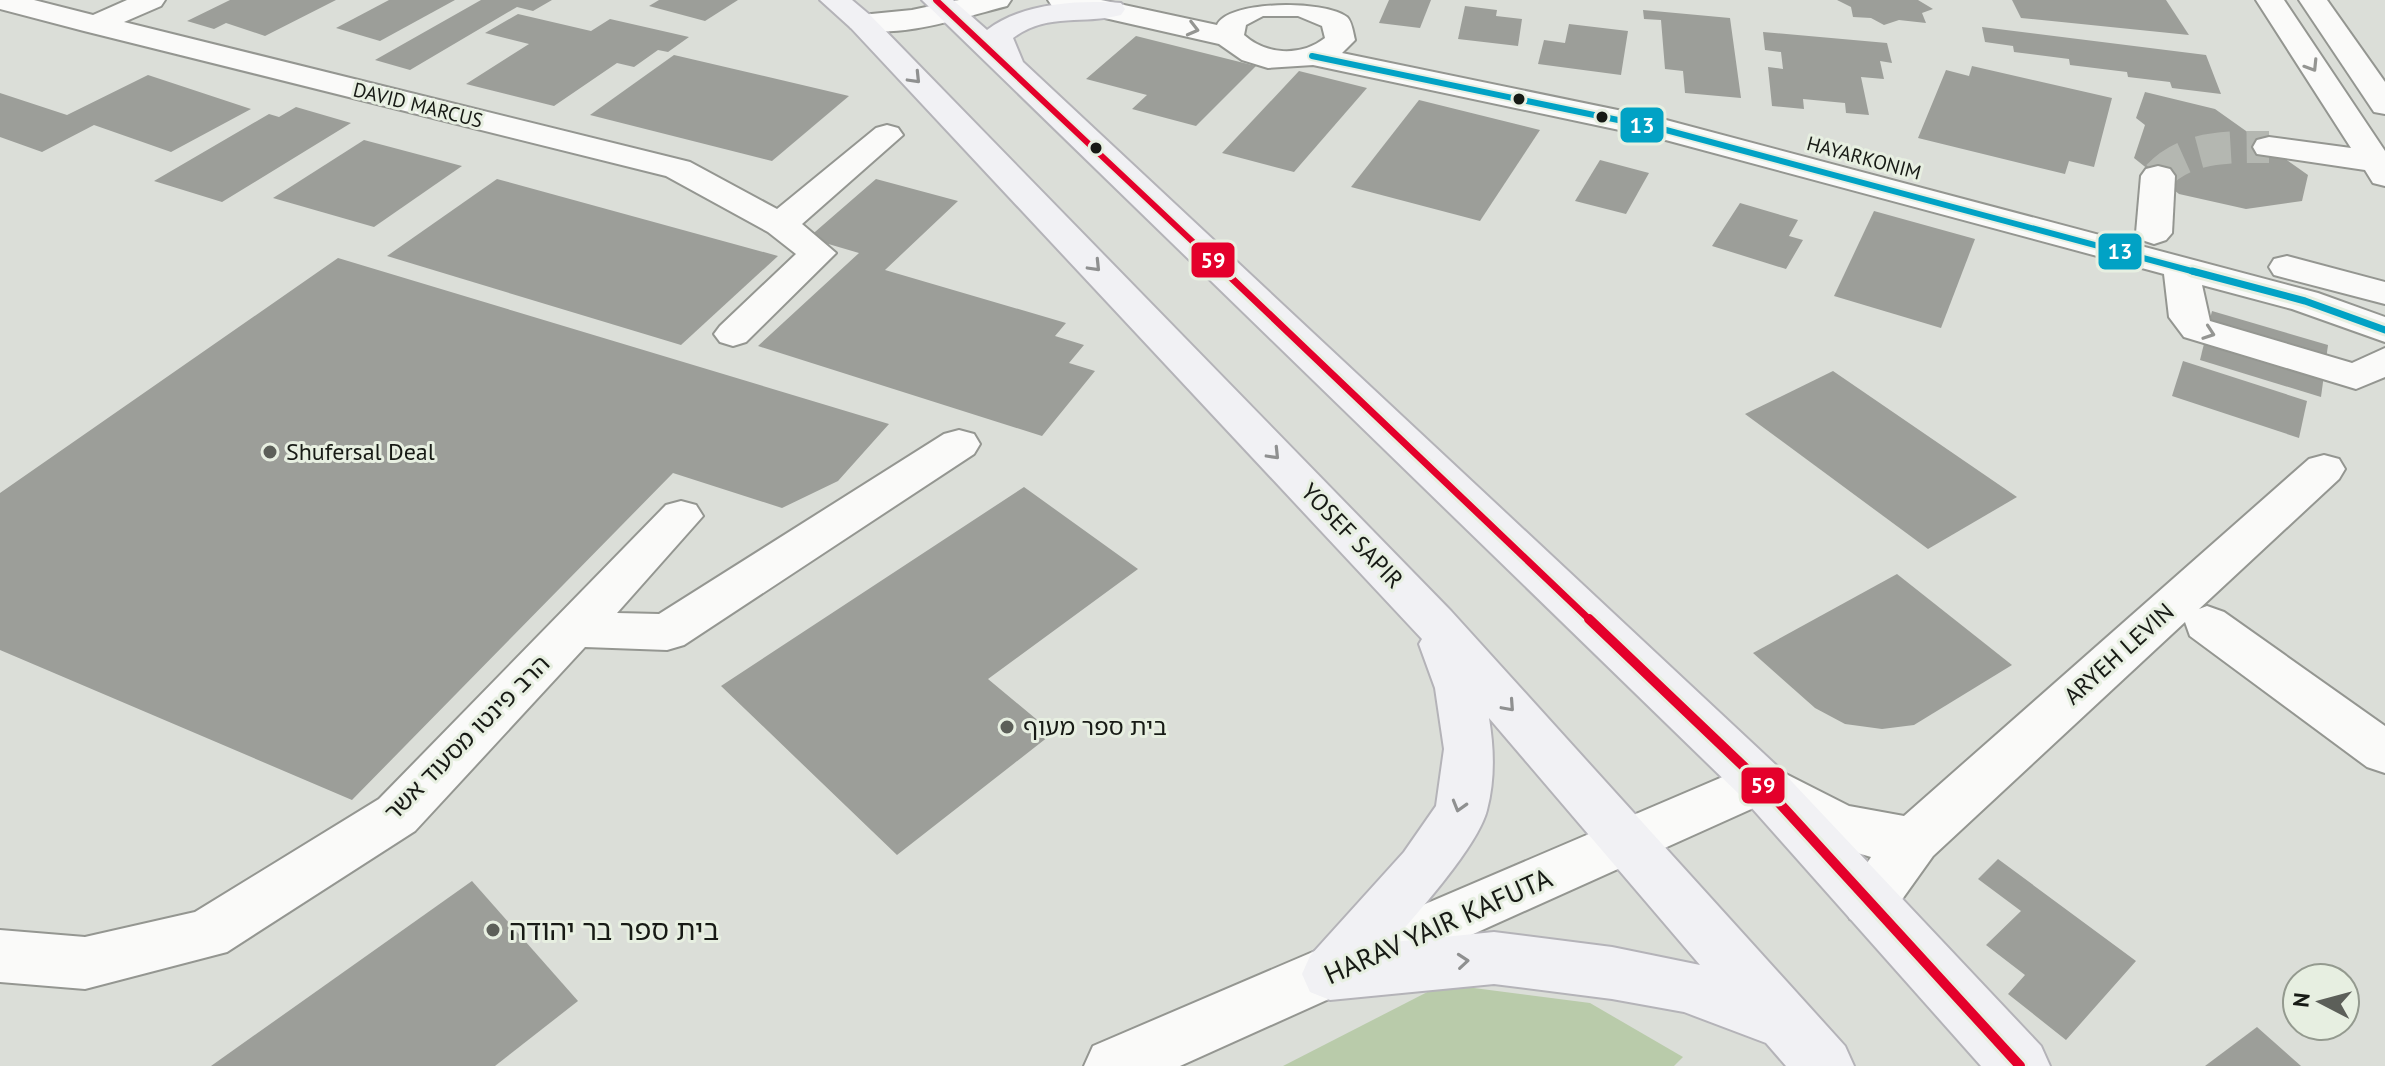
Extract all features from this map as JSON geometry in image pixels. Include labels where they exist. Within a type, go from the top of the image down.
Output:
[{"type":"main road","points":[[943,6],[1010,66],[1760,782],[2020,1066]]},
{"type":"main road","name":"YOSEF SAPIR","points":[[861,7],[1435,623],[1824,1066]]},
{"type":"main road","points":[[1010,66],[997,36],[1015,20],[1045,10],[1111,9]]},
{"type":"main road","points":[[1330,974],[1423,868],[1461,812],[1469,749],[1459,688],[1435,623]]},
{"type":"main road","points":[[1330,974],[1494,958],[1684,986],[1789,1024]]},
{"type":"street","name":"DAVID MARCUS","points":[[0,0],[678,169],[780,225],[818,253],[733,334]]},
{"type":"street","points":[[94,25],[151,0]]},
{"type":"street","points":[[861,7],[912,19],[943,6],[997,0]]},
{"type":"street","points":[[1062,0],[1235,26],[1276,3]]},
{"type":"street","points":[[1160,0],[1235,26]]},
{"type":"street","points":[[2270,0],[2381,169]]},
{"type":"street","points":[[2313,0],[2385,105]]},
{"type":"street","name":"HAYARKONIM","points":[[1276,3],[1309,9],[1688,112],[2385,293]]},
{"type":"street","points":[[1312,56],[1333,48],[1330,17]]},
{"type":"street","name":"HAYARKONIM","points":[[1235,26],[1236,46],[1264,57],[1312,56],[1666,130],[2305,301],[2385,330]]},
{"type":"street","points":[[780,225],[887,135]]},
{"type":"street","points":[[2269,147],[2381,169]]},
{"type":"street","points":[[2154,233],[2158,176]]},
{"type":"street","points":[[2181,267],[2188,317],[2197,329],[2356,377],[2385,360]]},
{"type":"street","points":[[2325,277],[2352,279],[2385,272]]},
{"type":"street","points":[[574,629],[667,632],[959,444]]},
{"type":"street","name":"ARYEH LEVIN","points":[[1869,902],[1914,840],[2324,469]]},
{"type":"street","name":"הרב פינטו מסעוד אשר","points":[[0,956],[85,963],[207,934],[397,815],[681,516]]},
{"type":"street","points":[[2207,624],[2385,753]]},
{"type":"street","points":[[1760,782],[1836,825],[1870,834],[1914,840]]},
{"type":"street","name":"HARAV YAIR KAFUTA","points":[[1114,1066],[1330,974],[1760,782]]},
{"type":"green space","points":[[1443,984],[1590,1003],[1683,1057],[1674,1066],[1283,1066]]},
{"type":"building","points":[[230,0],[336,0],[265,36],[226,23],[214,29],[187,21]]},
{"type":"building","points":[[389,0],[455,0],[380,41],[336,28]]},
{"type":"building","points":[[481,0],[552,0],[533,11],[517,7],[410,70],[375,60]]},
{"type":"building","points":[[659,0],[738,0],[705,21],[649,6]]},
{"type":"building","points":[[1389,0],[1431,0],[1420,28],[1379,23]]},
{"type":"building","points":[[1837,0],[1918,0],[1933,9],[1922,13],[1926,23],[1899,20],[1884,25],[1871,18],[1853,17],[1851,7]]},
{"type":"building","points":[[2012,0],[2166,0],[2189,35],[2021,18]]},
{"type":"building","points":[[1465,6],[1497,10],[1496,16],[1522,19],[1518,46],[1458,39]]},
{"type":"building","points":[[1643,10],[1730,18],[1741,98],[1685,93],[1683,71],[1665,69],[1661,20],[1644,19]]},
{"type":"building","points":[[518,14],[591,31],[610,19],[689,37],[668,52],[658,50],[634,67],[617,63],[554,106],[466,84],[529,44],[485,33]]},
{"type":"building","points":[[1569,24],[1628,31],[1621,75],[1538,64],[1544,40],[1565,43]]},
{"type":"building","points":[[1982,27],[2206,55],[2221,94],[2172,88],[2170,82],[2128,77],[2127,72],[2070,65],[2069,59],[2014,52],[2013,46],[1985,42]]},
{"type":"building","points":[[1763,32],[1887,43],[1892,63],[1880,61],[1884,79],[1861,77],[1869,115],[1846,113],[1845,103],[1803,99],[1804,109],[1772,106],[1768,67],[1783,69],[1781,52],[1765,50]]},
{"type":"building","points":[[1136,36],[1256,66],[1196,126],[1132,109],[1147,95],[1086,79]]},
{"type":"building","points":[[674,55],[849,96],[772,161],[590,115]]},
{"type":"building","points":[[1972,66],[2112,98],[2094,167],[2069,161],[2065,174],[1918,138],[1946,70],[1969,76]]},
{"type":"building","points":[[1299,71],[1367,88],[1294,172],[1222,153]]},
{"type":"building","points":[[148,75],[251,109],[171,152],[94,125],[42,152],[0,137],[0,93],[67,115]]},
{"type":"building","points":[[2145,92],[2215,109],[2308,175],[2302,201],[2246,209],[2179,194],[2134,158],[2145,125],[2136,118]]},
{"type":"building","points":[[1419,100],[1540,130],[1480,221],[1351,187]]},
{"type":"building","points":[[296,107],[351,123],[222,202],[154,181],[269,114],[279,117]]},
{"type":"building","points":[[364,140],[462,166],[374,227],[273,198]]},
{"type":"building","points":[[1600,160],[1649,173],[1626,214],[1575,201]]},
{"type":"building","points":[[497,179],[778,256],[681,345],[387,256]]},
{"type":"building","points":[[876,179],[958,201],[885,270],[1066,323],[1055,336],[1084,345],[1069,363],[1095,371],[1042,436],[758,346],[859,253],[808,238]]},
{"type":"building","points":[[1740,203],[1798,220],[1789,236],[1803,240],[1786,269],[1712,246]]},
{"type":"building","points":[[1874,211],[1975,239],[1941,328],[1834,296]]},
{"type":"building","points":[[338,258],[889,424],[838,481],[782,508],[673,473],[352,800],[0,650],[0,493]]},
{"type":"building","points":[[2212,311],[2328,345],[2321,397],[2200,360]]},
{"type":"building","points":[[2183,361],[2307,401],[2299,438],[2172,396]]},
{"type":"building","points":[[1833,371],[2017,497],[1928,549],[1745,414]]},
{"type":"building","points":[[1024,487],[1138,569],[988,679],[1053,733],[897,855],[721,686]]},
{"type":"building","points":[[1897,574],[2012,665],[1914,725],[1882,729],[1845,724],[1815,708],[1753,653]]},
{"type":"building","points":[[1998,859],[2136,961],[2066,1040],[2008,994],[2025,975],[1986,945],[2021,911],[1978,879]]},
{"type":"building","points":[[472,881],[578,1001],[495,1066],[211,1066]]},
{"type":"building","points":[[2257,1027],[2301,1066],[2205,1066]]},
{"type":"tunnel","points":[[2158,176],[2182,158],[2196,153],[2224,148],[2269,147]]},
{"type":"transit line","name":"59","points":[[936,0],[1010,66],[1760,782],[2020,1066]]},
{"type":"transit line","name":"13","points":[[1312,56],[1666,130],[2305,301],[2385,330]]},
{"type":"place","name":"Shufersal Deal","points":[[270,452]]},
{"type":"place","name":"בית ספר מעוף","points":[[1007,727]]},
{"type":"place","name":"בית ספר בר יהודה","points":[[493,930]]}]
